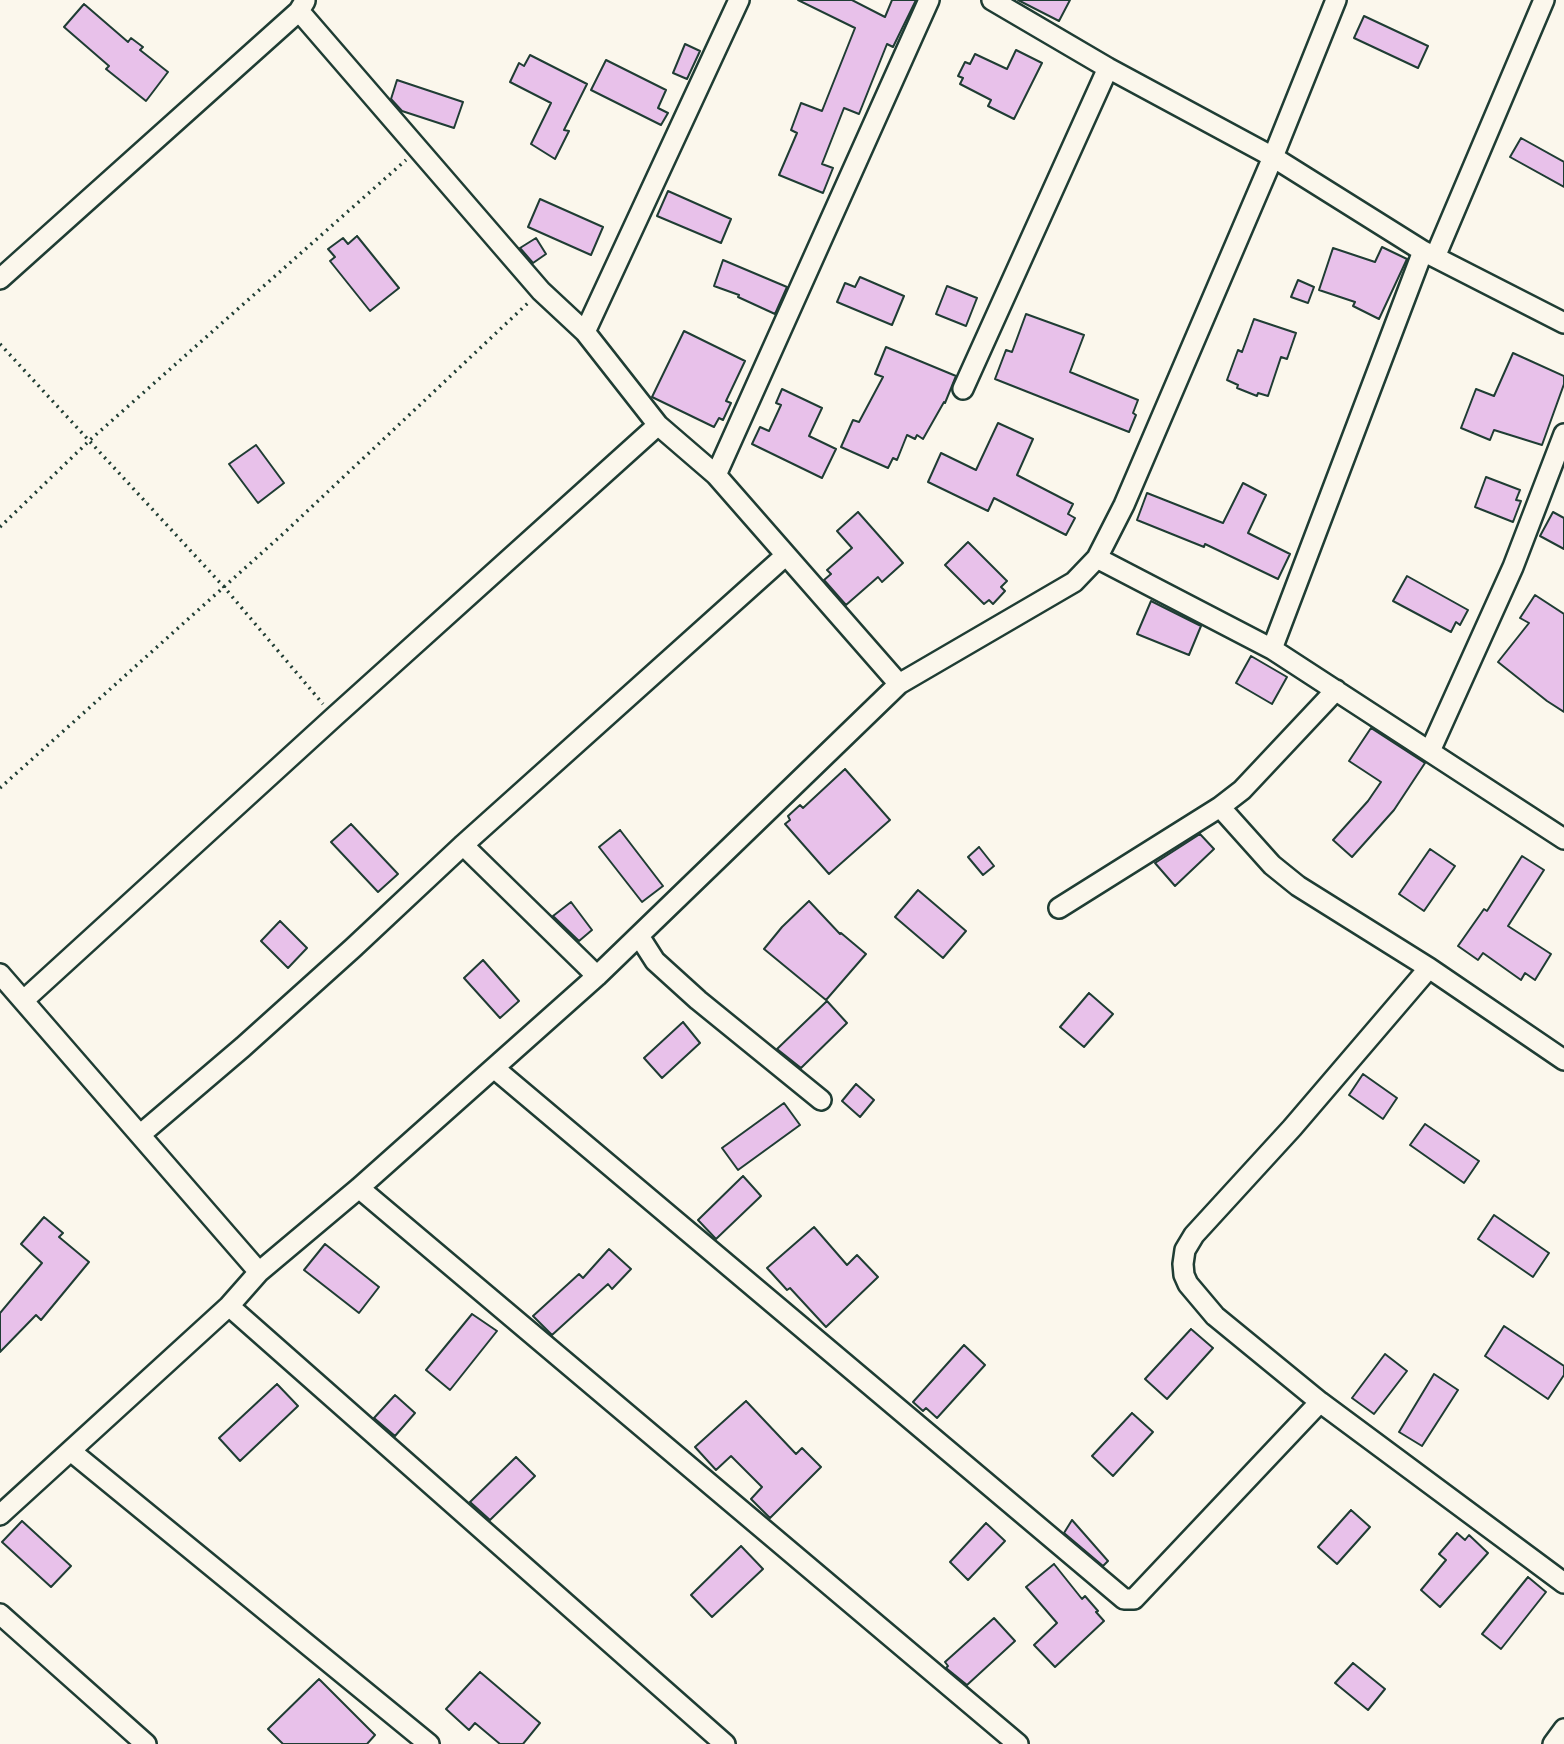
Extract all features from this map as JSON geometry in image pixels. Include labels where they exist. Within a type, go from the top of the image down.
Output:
[{"type":"street","points":[[584,332],[738,0]]},
{"type":"street","points":[[716,475],[929,0]]},
{"type":"street","points":[[992,0],[1108,68],[1273,157],[1429,254],[1564,323]]},
{"type":"street","points":[[0,1515],[229,1306],[259,1272],[359,1188],[597,976],[899,684],[1074,582],[1097,558],[1124,505],[1273,157],[1336,0]]},
{"type":"street","points":[[1272,649],[1429,254],[1545,0]]},
{"type":"street","points":[[0,279],[302,6],[418,149],[541,291],[584,332],[658,425],[716,475],[899,684]]},
{"type":"street","points":[[963,389],[1108,68]]},
{"type":"street","points":[[24,1000],[334,716],[658,425]]},
{"type":"street","points":[[1430,751],[1513,567],[1564,434]]},
{"type":"street","points":[[141,1134],[243,1047],[785,555]]},
{"type":"street","points":[[1097,558],[1272,649],[1564,839]]},
{"type":"street","points":[[1059,908],[1220,807],[1242,790],[1336,691]]},
{"type":"street","points":[[1220,807],[1272,865],[1298,886],[1429,968],[1564,1060]]},
{"type":"street","points":[[463,845],[597,976]]},
{"type":"street","points":[[639,936],[654,961],[689,993],[821,1100]]},
{"type":"street","points":[[1429,968],[1292,1128],[1194,1235],[1185,1250],[1184,1275],[1188,1284],[1215,1316],[1320,1402],[1564,1583]]},
{"type":"street","points":[[0,974],[259,1272]]},
{"type":"street","points":[[494,1068],[1124,1599],[1134,1599],[1320,1402]]},
{"type":"street","points":[[359,1188],[1018,1744]]},
{"type":"street","points":[[229,1306],[725,1744]]},
{"type":"street","points":[[72,1452],[429,1744]]},
{"type":"street","points":[[0,1614],[146,1744]]},
{"type":"street","points":[[1553,1744],[1564,1728]]},
{"type":"path","points":[[0,527],[90,440],[418,149]]},
{"type":"path","points":[[0,788],[224,587],[541,291]]},
{"type":"path","points":[[0,344],[224,587],[334,716]]},
{"type":"building","points":[[798,0],[852,0],[885,17],[892,0],[916,0],[893,47],[887,44],[859,114],[844,108],[822,164],[833,168],[823,193],[779,175],[797,133],[791,130],[801,103],[822,111],[855,28]]},
{"type":"building","points":[[1018,0],[1070,0],[1059,21]]},
{"type":"building","points":[[84,4],[128,42],[131,38],[143,47],[140,50],[168,72],[146,101],[106,69],[109,66],[64,27]]},
{"type":"building","points":[[1364,16],[1428,46],[1418,68],[1354,38]]},
{"type":"building","points":[[685,44],[700,51],[687,79],[673,73]]},
{"type":"building","points":[[1016,50],[1042,63],[1014,119],[988,106],[991,100],[960,84],[963,78],[958,76],[965,62],[970,64],[975,54],[1007,69]]},
{"type":"building","points":[[530,55],[587,84],[564,130],[569,131],[555,159],[531,144],[551,103],[510,82],[519,63],[524,66]]},
{"type":"building","points":[[606,60],[666,90],[658,108],[668,113],[661,125],[591,90]]},
{"type":"building","points":[[397,80],[463,102],[454,128],[402,111],[391,99]]},
{"type":"building","points":[[1521,138],[1564,162],[1564,187],[1510,157]]},
{"type":"building","points":[[668,191],[731,219],[721,243],[657,216]]},
{"type":"building","points":[[540,199],[603,227],[591,255],[528,227]]},
{"type":"building","points":[[357,236],[399,288],[370,311],[330,261],[335,257],[328,249],[343,238],[348,244]]},
{"type":"building","points":[[536,238],[546,254],[533,263],[520,248]]},
{"type":"building","points":[[1382,247],[1407,259],[1379,319],[1353,306],[1355,302],[1319,290],[1333,248],[1375,262]]},
{"type":"building","points":[[723,260],[787,287],[775,314],[738,297],[739,295],[714,286]]},
{"type":"building","points":[[860,277],[904,296],[892,325],[837,302],[845,283],[855,287]]},
{"type":"building","points":[[1298,280],[1314,287],[1308,303],[1291,297]]},
{"type":"building","points":[[947,286],[977,298],[966,326],[936,314]]},
{"type":"building","points":[[1026,314],[1084,335],[1070,372],[1138,400],[1133,413],[1136,415],[1129,432],[995,379],[1006,350],[1012,352]]},
{"type":"building","points":[[1254,319],[1296,333],[1287,359],[1281,357],[1268,396],[1258,393],[1257,396],[1237,388],[1238,385],[1227,380],[1238,350],[1242,352]]},
{"type":"building","points":[[684,331],[745,361],[726,401],[731,403],[723,420],[719,418],[714,427],[652,397]]},
{"type":"building","points":[[886,347],[956,376],[945,403],[923,439],[917,435],[915,439],[907,435],[897,460],[893,458],[888,468],[841,447],[853,420],[859,422],[883,377],[875,374]]},
{"type":"building","points":[[1513,353],[1564,376],[1564,384],[1542,445],[1494,430],[1490,440],[1461,428],[1476,389],[1494,396]]},
{"type":"building","points":[[782,389],[822,408],[809,436],[836,449],[822,478],[752,444],[760,427],[769,431],[781,405],[776,403]]},
{"type":"building","points":[[998,423],[1033,439],[1017,475],[1073,504],[1068,514],[1075,518],[1066,535],[994,498],[988,511],[928,482],[941,453],[976,470]]},
{"type":"building","points":[[256,445],[284,483],[258,503],[229,464]]},
{"type":"building","points":[[1486,477],[1520,490],[1516,500],[1521,501],[1513,522],[1475,507]]},
{"type":"building","points":[[1243,483],[1266,495],[1248,533],[1290,554],[1278,579],[1205,544],[1204,547],[1137,520],[1147,493],[1223,523]]},
{"type":"building","points":[[858,512],[903,563],[882,582],[878,577],[846,605],[824,580],[831,574],[827,570],[852,548],[837,531]]},
{"type":"building","points":[[1553,512],[1564,518],[1564,549],[1540,536]]},
{"type":"building","points":[[968,542],[1007,581],[1001,587],[1005,591],[993,604],[989,600],[984,604],[945,565]]},
{"type":"building","points":[[1407,576],[1468,610],[1460,625],[1456,622],[1451,632],[1393,601]]},
{"type":"building","points":[[1535,595],[1564,614],[1564,712],[1498,662],[1529,623],[1520,618]]},
{"type":"building","points":[[1151,601],[1201,626],[1189,655],[1137,634]]},
{"type":"building","points":[[1251,656],[1287,677],[1272,704],[1236,683]]},
{"type":"building","points":[[1371,728],[1425,763],[1394,810],[1352,857],[1333,840],[1381,782],[1349,761]]},
{"type":"building","points":[[845,769],[890,820],[829,874],[785,824],[790,820],[788,816],[800,805],[803,808]]},
{"type":"building","points":[[351,824],[398,874],[378,892],[331,842]]},
{"type":"building","points":[[620,830],[663,886],[642,902],[599,847]]},
{"type":"building","points":[[1200,834],[1214,849],[1175,886],[1155,863]]},
{"type":"building","points":[[979,847],[994,866],[983,875],[968,857]]},
{"type":"building","points":[[1430,849],[1455,866],[1424,911],[1399,894]]},
{"type":"building","points":[[1522,856],[1544,870],[1508,926],[1551,954],[1535,980],[1525,973],[1521,980],[1483,953],[1478,960],[1458,946],[1484,909],[1487,911]]},
{"type":"building","points":[[918,890],[966,931],[943,958],[895,917]]},
{"type":"building","points":[[809,901],[840,934],[866,954],[826,1000],[764,949]]},
{"type":"building","points":[[571,902],[592,930],[579,941],[553,916]]},
{"type":"building","points":[[280,921],[307,948],[288,968],[261,941]]},
{"type":"building","points":[[483,960],[519,1001],[500,1018],[464,978]]},
{"type":"building","points":[[1089,993],[1113,1014],[1084,1047],[1060,1027]]},
{"type":"building","points":[[827,1001],[847,1023],[801,1068],[777,1049]]},
{"type":"building","points":[[683,1022],[700,1043],[662,1078],[644,1058]]},
{"type":"building","points":[[1363,1074],[1397,1098],[1383,1119],[1349,1095]]},
{"type":"building","points":[[856,1084],[874,1100],[860,1117],[842,1101]]},
{"type":"building","points":[[784,1103],[800,1125],[738,1170],[722,1148]]},
{"type":"building","points":[[1425,1124],[1479,1161],[1464,1183],[1410,1145]]},
{"type":"building","points":[[743,1176],[761,1196],[716,1239],[698,1220]]},
{"type":"building","points":[[1494,1215],[1549,1253],[1533,1277],[1478,1239]]},
{"type":"building","points":[[44,1217],[63,1233],[59,1237],[89,1262],[41,1320],[36,1315],[0,1352],[0,1313],[42,1263],[21,1244]]},
{"type":"building","points":[[814,1227],[847,1265],[857,1255],[878,1277],[826,1327],[790,1288],[787,1290],[767,1268]]},
{"type":"building","points":[[325,1244],[379,1287],[359,1313],[304,1270]]},
{"type":"building","points":[[609,1249],[631,1269],[612,1289],[608,1284],[552,1335],[533,1316],[579,1274],[583,1278]]},
{"type":"building","points":[[472,1314],[497,1331],[450,1390],[426,1370]]},
{"type":"building","points":[[1504,1326],[1564,1366],[1564,1375],[1548,1399],[1485,1356]]},
{"type":"building","points":[[1191,1329],[1213,1348],[1167,1399],[1145,1379]]},
{"type":"building","points":[[964,1345],[985,1365],[937,1418],[926,1408],[923,1411],[913,1402]]},
{"type":"building","points":[[1385,1354],[1407,1371],[1374,1414],[1352,1398]]},
{"type":"building","points":[[1434,1374],[1458,1390],[1422,1446],[1399,1432]]},
{"type":"building","points":[[277,1384],[298,1406],[240,1461],[219,1438]]},
{"type":"building","points":[[395,1395],[415,1413],[395,1436],[374,1418]]},
{"type":"building","points":[[746,1401],[796,1454],[802,1448],[821,1467],[770,1518],[751,1499],[762,1487],[731,1456],[716,1470],[695,1447]]},
{"type":"building","points":[[1132,1413],[1153,1432],[1113,1476],[1092,1456]]},
{"type":"building","points":[[516,1457],[535,1476],[490,1520],[470,1502]]},
{"type":"building","points":[[1351,1510],[1370,1527],[1337,1564],[1318,1547]]},
{"type":"building","points":[[1072,1520],[1108,1561],[1103,1566],[1064,1533]]},
{"type":"building","points":[[22,1521],[71,1566],[51,1587],[2,1542]]},
{"type":"building","points":[[986,1523],[1005,1541],[968,1580],[950,1562]]},
{"type":"building","points":[[1457,1533],[1465,1540],[1469,1535],[1488,1553],[1440,1607],[1421,1590],[1446,1560],[1439,1554]]},
{"type":"building","points":[[741,1546],[763,1569],[712,1617],[691,1595]]},
{"type":"building","points":[[1054,1564],[1082,1599],[1085,1596],[1104,1621],[1055,1667],[1034,1645],[1057,1623],[1026,1587]]},
{"type":"building","points":[[1528,1577],[1546,1592],[1501,1649],[1482,1634]]},
{"type":"building","points":[[994,1618],[1015,1641],[967,1685],[946,1668],[948,1666],[945,1662]]},
{"type":"building","points":[[1353,1663],[1385,1689],[1368,1710],[1335,1683]]},
{"type":"building","points":[[480,1672],[540,1723],[523,1744],[500,1744],[475,1723],[469,1730],[446,1709]]},
{"type":"building","points":[[319,1679],[375,1735],[367,1744],[283,1744],[268,1729]]}]
